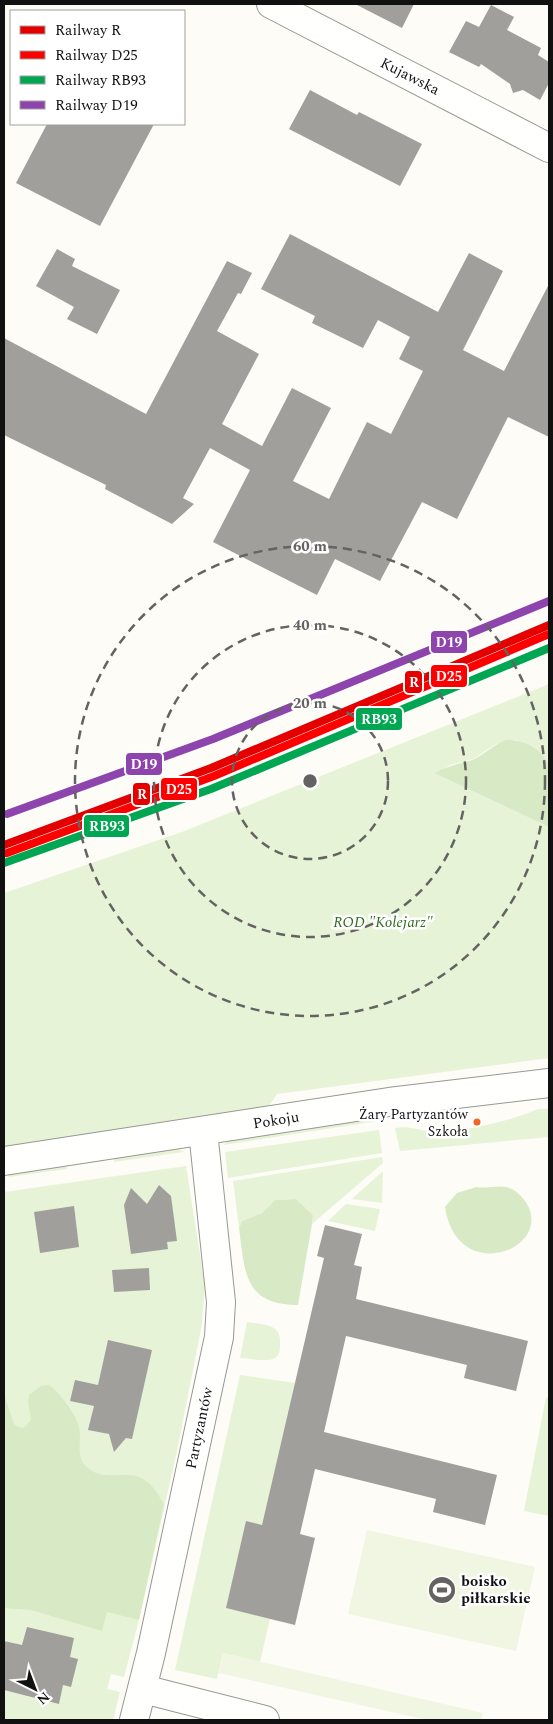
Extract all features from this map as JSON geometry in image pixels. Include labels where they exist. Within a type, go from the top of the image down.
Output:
[{"type":"street","name":"Kujawska","points":[[271,4],[300,10],[549,148]]},
{"type":"street","name":"Pokoju","points":[[4,1161],[390,1102],[549,1083]]},
{"type":"street","name":"Partyzantów","points":[[134,1720],[143,1689],[219,1337],[221,1302],[203,1132]]},
{"type":"street","points":[[143,1689],[265,1720]]},
{"type":"green space","name":"ROD \"Kolejarz\"","points":[[549,684],[549,766],[534,747],[516,740],[496,744],[473,759],[450,765],[434,773],[549,827],[549,1058],[277,1094],[267,1109],[4,1147],[4,893],[182,832]]},
{"type":"green space","points":[[506,740],[520,741],[532,746],[543,755],[549,767],[551,779],[549,827],[434,773],[472,760]]},
{"type":"green space","points":[[538,1109],[549,1109],[549,1137],[400,1151],[395,1128],[406,1127],[437,1132],[463,1129],[489,1125]]},
{"type":"green space","points":[[374,1116],[378,1121],[224,1145],[231,1137]]},
{"type":"green space","points":[[379,1130],[382,1153],[228,1178],[225,1152]]},
{"type":"green space","points":[[173,1146],[184,1152],[114,1162],[114,1157]]},
{"type":"green space","points":[[382,1157],[383,1163],[312,1224],[313,1215],[296,1199],[275,1200],[262,1213],[242,1221],[239,1228],[233,1181]]},
{"type":"green space","points":[[65,1164],[67,1169],[9,1177],[8,1174],[10,1170]]},
{"type":"green space","points":[[186,1166],[205,1286],[202,1324],[177,1451],[139,1620],[124,1677],[111,1674],[107,1689],[120,1692],[113,1720],[4,1720],[4,1192]]},
{"type":"green space","points":[[383,1171],[382,1203],[352,1199]]},
{"type":"green space","points":[[476,1187],[506,1187],[515,1191],[525,1201],[531,1221],[527,1235],[516,1246],[500,1252],[483,1253],[467,1246],[453,1231],[445,1207],[457,1193]]},
{"type":"green space","points":[[296,1199],[313,1215],[298,1305],[266,1299],[250,1283],[243,1258],[239,1228],[242,1221],[262,1213],[275,1200]]},
{"type":"green space","points":[[346,1204],[380,1209],[375,1231],[328,1221]]},
{"type":"green space","points":[[247,1322],[270,1326],[278,1332],[280,1348],[277,1357],[267,1360],[240,1358]]},
{"type":"green space","points":[[240,1375],[295,1383],[269,1511],[226,1608],[270,1619],[260,1662],[223,1653],[217,1679],[175,1670]]},
{"type":"green space","points":[[48,1385],[62,1397],[78,1422],[80,1456],[84,1464],[91,1470],[105,1475],[127,1475],[145,1480],[152,1486],[164,1504],[139,1620],[107,1612],[102,1631],[31,1610],[4,1608],[4,1394],[14,1424],[24,1428],[31,1420],[28,1402],[29,1395],[41,1386]]},
{"type":"green space","points":[[546,1397],[549,1398],[549,1516],[524,1511]]},
{"type":"green space","name":"boisko piłkarskie","points":[[367,1530],[535,1567],[516,1651],[348,1614]]},
{"type":"green space","points":[[223,1653],[483,1713],[481,1720],[427,1720],[219,1673]]},
{"type":"building","points":[[355,4],[414,4],[402,28]]},
{"type":"building","points":[[491,5],[514,17],[507,30],[541,48],[538,55],[549,62],[549,83],[540,100],[523,90],[513,93],[510,84],[481,64],[479,67],[449,52],[466,21],[479,27]]},
{"type":"building","points":[[310,90],[357,115],[359,112],[422,144],[400,186],[289,129]]},
{"type":"building","points":[[46,125],[153,125],[100,226],[16,183]]},
{"type":"building","points":[[290,234],[438,312],[469,253],[503,271],[463,350],[504,371],[549,284],[549,437],[508,417],[457,519],[422,502],[380,581],[335,559],[317,595],[213,542],[250,470],[210,448],[183,498],[194,504],[172,524],[105,489],[106,485],[4,435],[4,338],[146,414],[227,261],[252,273],[241,294],[238,293],[217,331],[259,354],[222,424],[262,446],[292,388],[331,408],[293,481],[329,499],[367,422],[391,434],[423,371],[399,359],[410,337],[378,320],[363,348],[312,323],[315,316],[261,289]]},
{"type":"building","points":[[57,249],[75,259],[72,266],[120,290],[97,334],[67,319],[74,307],[36,286]]},
{"type":"building","points":[[159,1185],[171,1196],[177,1241],[167,1242],[168,1249],[131,1254],[124,1205],[131,1188],[147,1204]]},
{"type":"building","points":[[74,1206],[79,1247],[40,1253],[34,1212]]},
{"type":"building","points":[[325,1225],[362,1234],[354,1265],[362,1267],[356,1299],[528,1341],[516,1391],[464,1378],[467,1365],[346,1336],[324,1432],[497,1475],[485,1525],[433,1512],[436,1499],[315,1469],[300,1534],[315,1538],[295,1625],[226,1608],[246,1521],[262,1525],[324,1258],[317,1256]]},
{"type":"building","points":[[149,1268],[150,1290],[114,1292],[112,1270]]},
{"type":"building","points":[[108,1340],[152,1350],[132,1439],[126,1438],[114,1452],[109,1434],[88,1430],[94,1406],[70,1401],[75,1380],[98,1385]]},
{"type":"building","points":[[27,1627],[74,1638],[70,1657],[78,1659],[71,1687],[63,1685],[59,1704],[4,1690],[4,1641],[22,1645]]},
{"type":"rail line","name":"D19","points":[[7,814],[213,739],[549,601]]},
{"type":"rail line","name":"R","points":[[4,845],[211,768],[549,625]]},
{"type":"rail line","name":"D25","points":[[7,853],[214,776],[549,634]]},
{"type":"rail line","name":"RB93","points":[[4,863],[211,789],[549,648]]},
{"type":"place","name":"Żary Partyzantów Szkoła","points":[[477,1122]]},
{"type":"place","name":"boisko piłkarskie","points":[[442,1590]]}]
